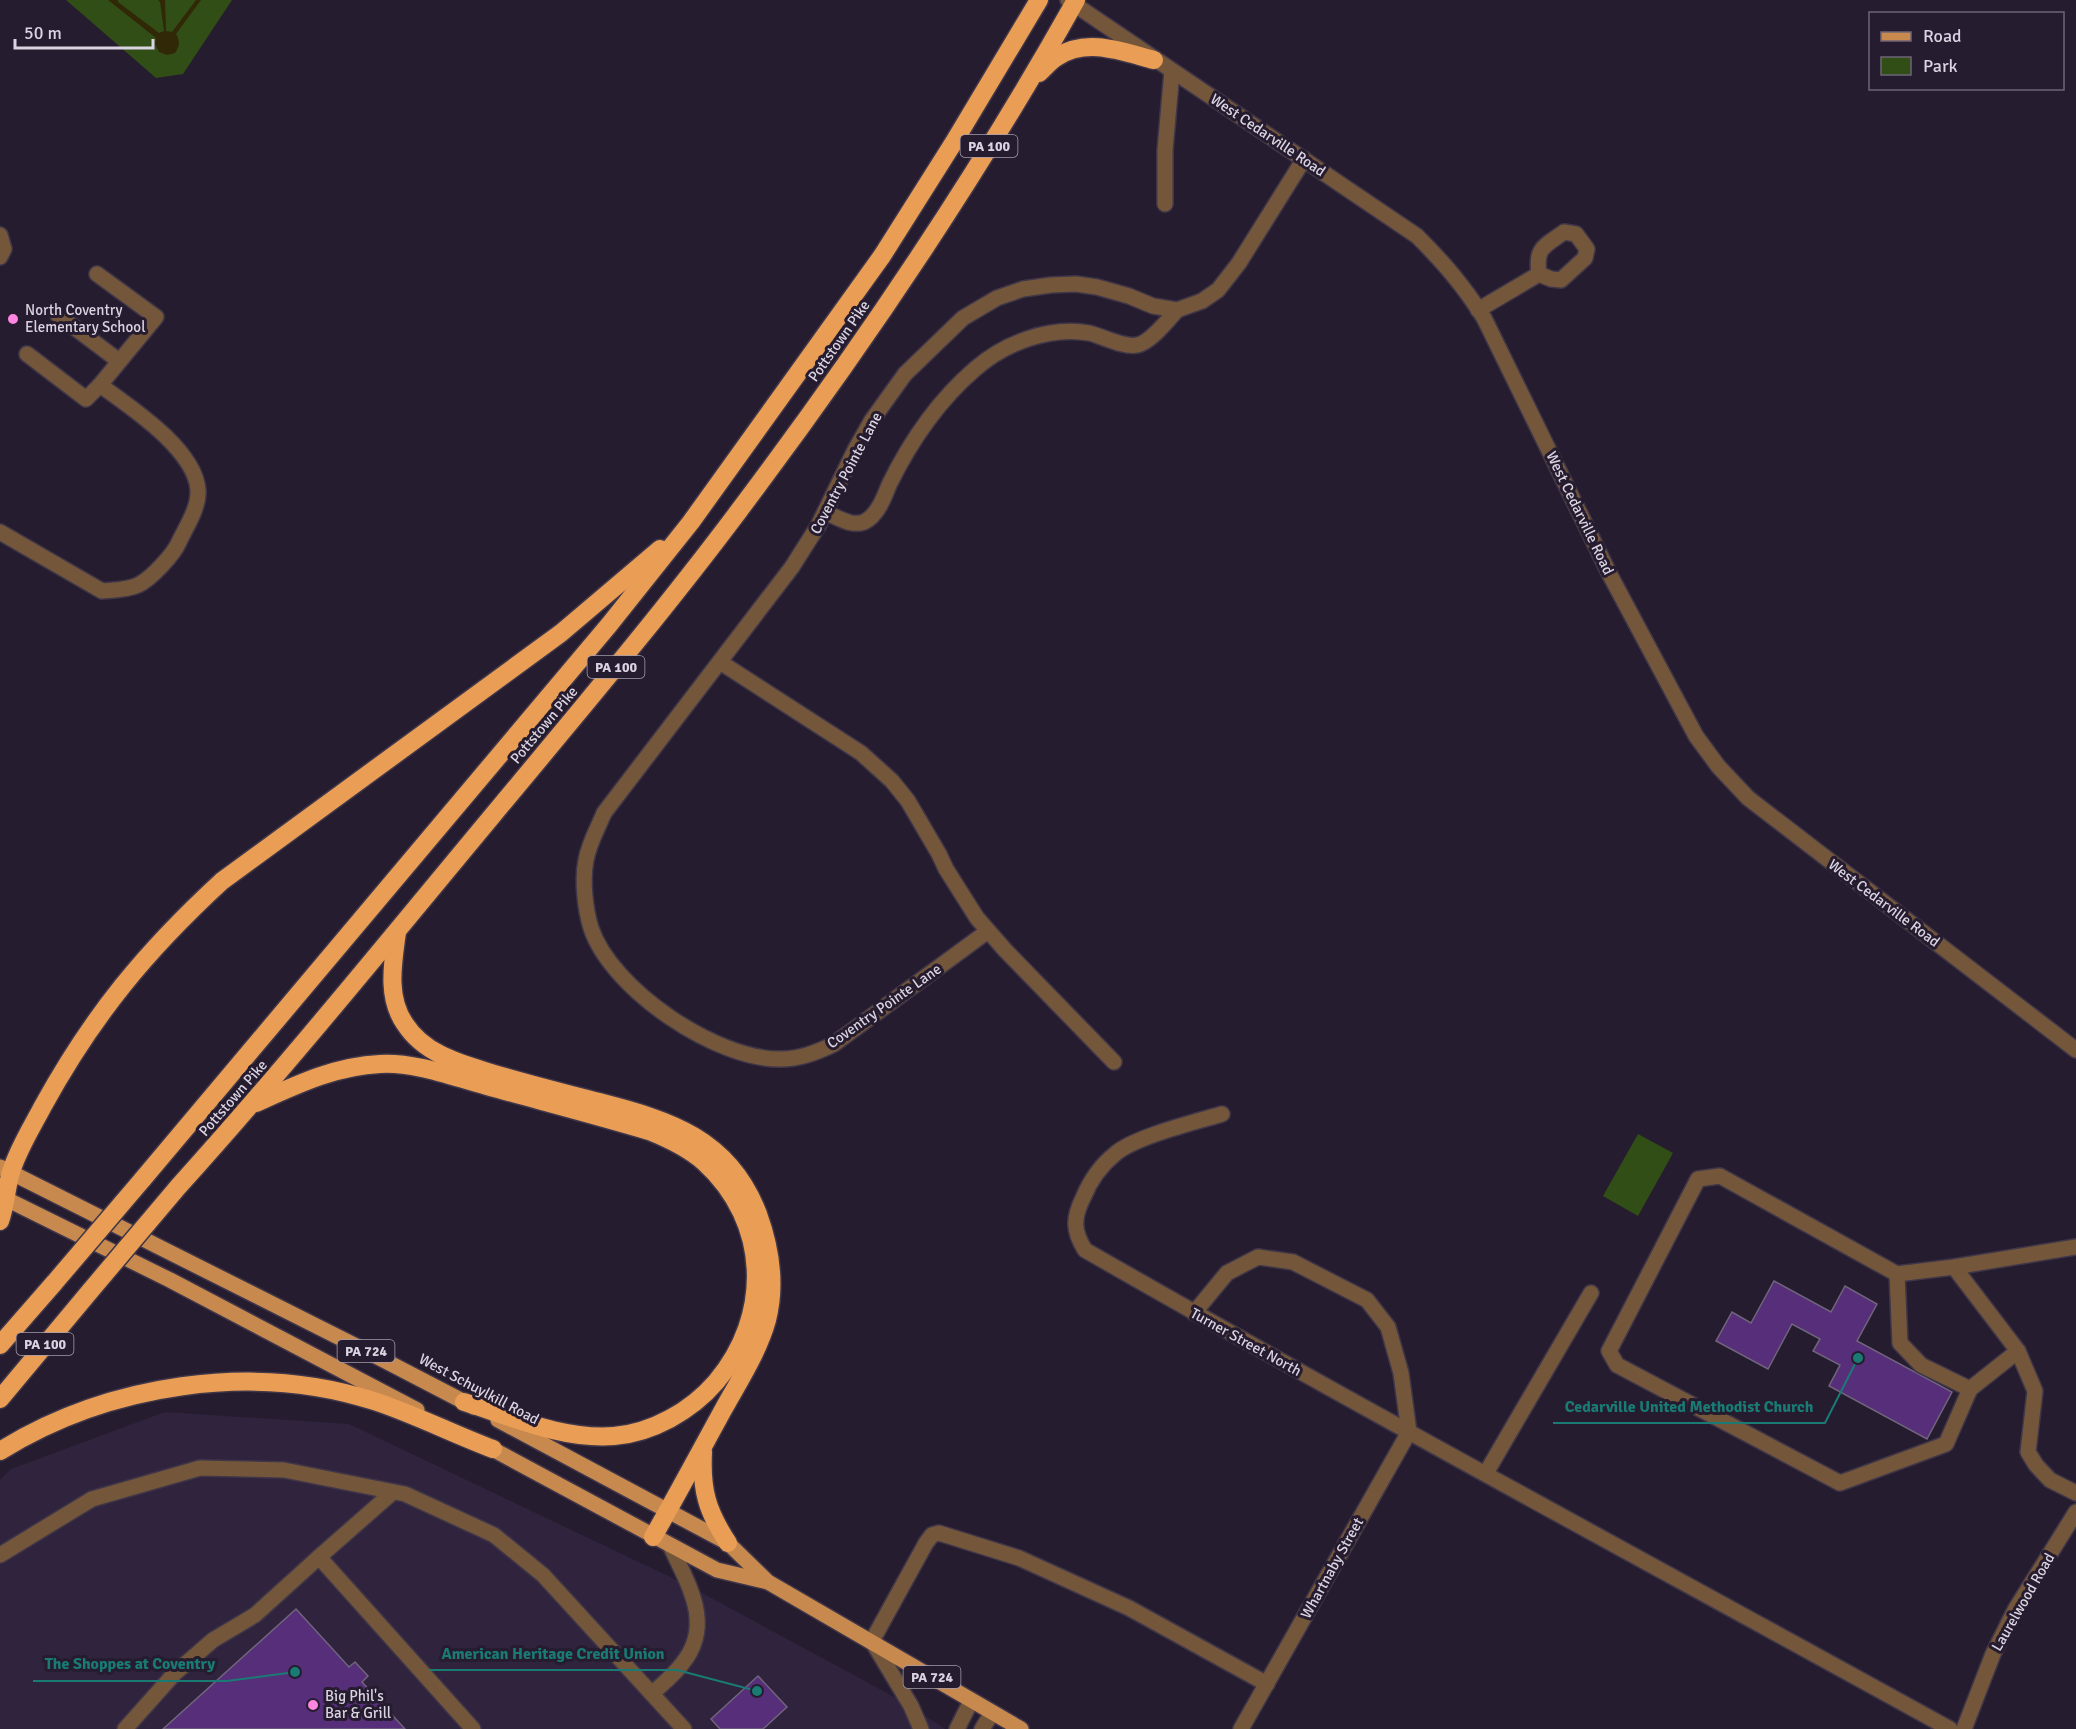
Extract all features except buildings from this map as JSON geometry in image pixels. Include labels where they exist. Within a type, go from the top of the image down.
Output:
[{"type":"highway","name":"Pottstown Pike","points":[[0,1345],[142,1180],[609,625],[691,522],[882,256],[1039,0]]},
{"type":"highway","name":"Pottstown Pike","points":[[0,1399],[398,930],[632,647],[737,513],[903,281],[1026,84],[1073,1]]},
{"type":"highway","points":[[1026,84],[1057,57],[1078,48],[1100,46],[1154,60]]},
{"type":"highway","points":[[0,1221],[5,1170],[23,1144],[62,1072],[81,1041],[123,984],[183,916],[222,881],[561,633],[691,522]]},
{"type":"highway","points":[[398,930],[392,988],[397,1008],[404,1024],[428,1047],[441,1055],[490,1072],[666,1121],[693,1135],[716,1153],[748,1192],[765,1233],[770,1258],[772,1278],[767,1319],[748,1363],[668,1510],[662,1541]]},
{"type":"highway","points":[[251,1105],[322,1074],[382,1064],[403,1065],[649,1131],[695,1155],[722,1181],[737,1204],[751,1234],[756,1272],[756,1294],[750,1323],[734,1358],[713,1386],[693,1404],[668,1420],[644,1430],[615,1436],[592,1436],[552,1429],[464,1402]]},
{"type":"highway","points":[[0,1451],[45,1426],[105,1404],[184,1387],[247,1383],[279,1384],[338,1392],[375,1402],[492,1449]]},
{"type":"highway","points":[[703,1447],[704,1493],[716,1524],[728,1543]]},
{"type":"main road","name":"West Schuylkill Road","points":[[5,1170],[372,1354],[728,1543],[768,1582],[1021,1729]]},
{"type":"main road","name":"West Schuylkill Road","points":[[3,1198],[170,1280],[717,1570],[768,1582]]},
{"type":"street","name":"West Cedarville Road","points":[[1073,1],[1154,60],[1417,236],[1447,265],[1478,310],[1610,575],[1696,736],[1718,766],[1748,798],[2076,1050]]},
{"type":"street","points":[[1165,204],[1165,150],[1172,71]]},
{"type":"street","points":[[825,512],[854,524],[874,515],[896,471],[938,407],[975,369],[1002,349],[1029,339],[1060,332],[1088,333],[1136,346],[1147,341],[1177,310],[1202,301],[1218,290],[1239,263],[1304,159]]},
{"type":"street","points":[[0,235],[4,249],[0,257]]},
{"type":"street","points":[[27,354],[86,399],[100,385],[156,316],[97,274]]},
{"type":"street","points":[[1478,310],[1539,274]]},
{"type":"street","name":"Coventry Pointe Lane","points":[[988,931],[834,1044],[806,1055],[783,1059],[747,1053],[721,1044],[662,1013],[636,991],[609,963],[591,929],[585,905],[586,860],[604,813],[792,567],[825,512],[872,420],[904,374],[963,318],[997,298],[1023,289],[1076,284],[1097,287],[1153,306],[1177,310]]},
{"type":"street","points":[[58,315],[119,362]]},
{"type":"street","points":[[0,532],[102,591],[138,585],[175,550],[194,510],[198,490],[193,473],[179,450],[162,432],[100,385]]},
{"type":"street","points":[[720,662],[853,748],[892,781],[908,801],[946,869],[977,918],[1114,1062]]},
{"type":"street","name":"Turner Street North","points":[[1222,1114],[1133,1143],[1116,1153],[1091,1179],[1080,1203],[1075,1224],[1076,1236],[1085,1250],[1409,1432]]},
{"type":"street","points":[[2018,1351],[1970,1389],[1946,1444],[1840,1483],[1617,1365],[1609,1351],[1698,1179],[1720,1176],[1897,1274],[2076,1247]]},
{"type":"street","points":[[1194,1313],[1227,1273],[1258,1257],[1293,1262],[1367,1300],[1388,1328],[1401,1372],[1409,1432],[1950,1729]]},
{"type":"street","points":[[1954,1267],[2018,1351],[2035,1391],[2028,1452],[2036,1465],[2050,1479],[2076,1493]]},
{"type":"street","points":[[1897,1274],[1900,1343],[1921,1365],[1970,1389]]},
{"type":"street","points":[[1486,1473],[1591,1293]]},
{"type":"street","name":"Whartnaby Street","points":[[1242,1729],[1409,1432]]},
{"type":"street","points":[[0,1555],[92,1499],[200,1468],[284,1470],[405,1494],[494,1535],[543,1575],[684,1729]]},
{"type":"street","points":[[125,1729],[175,1673],[213,1640],[255,1616],[393,1492]]},
{"type":"street","name":"Laurelwood Road","points":[[1964,1729],[1993,1654],[2015,1610],[2076,1512]]},
{"type":"street","points":[[921,1729],[911,1706],[872,1641],[926,1543],[932,1535],[939,1533],[1020,1558],[1119,1604],[1267,1684]]},
{"type":"street","points":[[652,1694],[683,1664],[698,1628],[694,1600],[662,1541]]},
{"type":"street","points":[[319,1557],[473,1729]]},
{"type":"street","points":[[957,1729],[971,1701]]},
{"type":"street","points":[[982,1729],[992,1713]]},
{"type":"shaded area","points":[[165,1412],[349,1424],[689,1586],[911,1706],[945,1729],[0,1729],[0,1480],[11,1469]]},
{"type":"green space","points":[[66,0],[232,0],[183,74],[156,78]]},
{"type":"green space","points":[[1638,1134],[1673,1153],[1638,1216],[1603,1196]]},
{"type":"sand","points":[[108,0],[118,0],[159,33],[164,31],[158,0],[165,0],[166,31],[172,32],[196,0],[201,0],[176,34],[179,44],[177,50],[167,55],[159,52],[155,44],[156,38]]},
{"type":"place","name":"North Coventry Elementary School","points":[[13,319]]},
{"type":"place","name":"Cedarville United Methodist Church","points":[[1858,1358]]},
{"type":"place","name":"The Shoppes at Coventry","points":[[295,1672]]},
{"type":"place","name":"American Heritage Credit Union","points":[[757,1691]]},
{"type":"place","name":"Big Phil's Bar & Grill","points":[[313,1705]]}]
